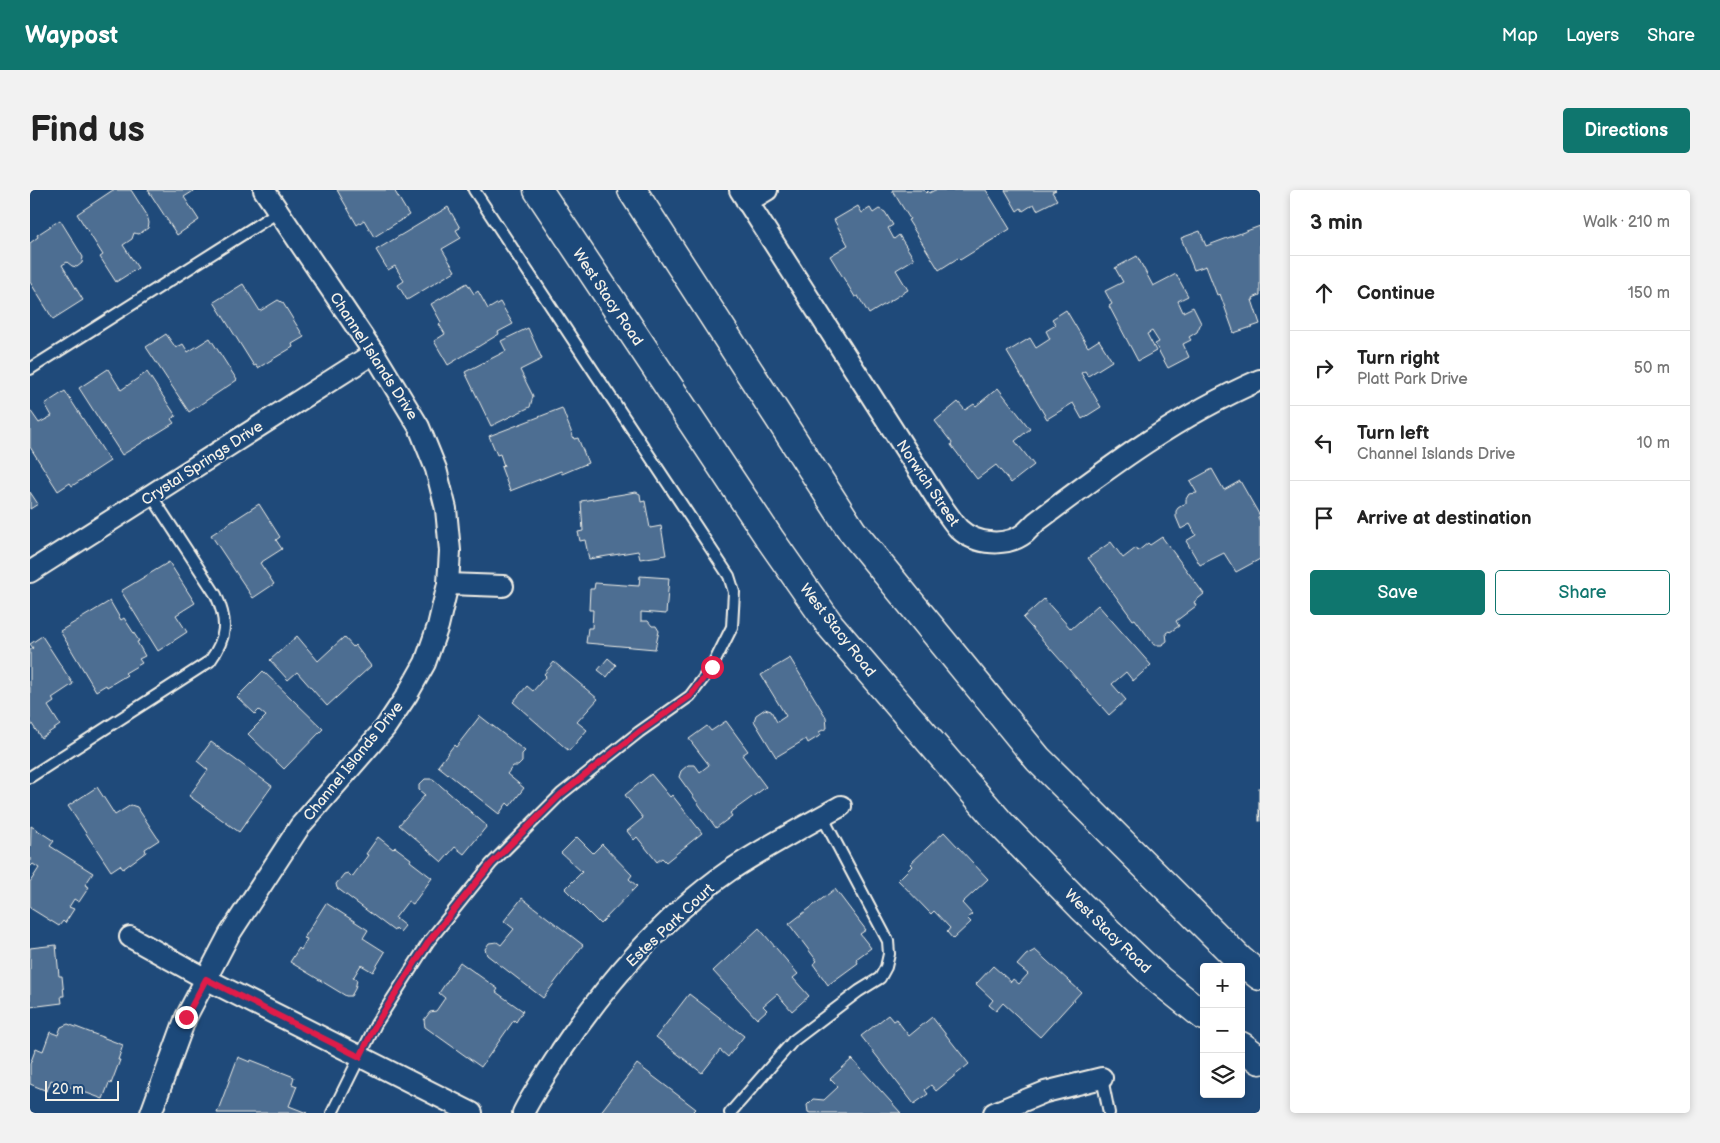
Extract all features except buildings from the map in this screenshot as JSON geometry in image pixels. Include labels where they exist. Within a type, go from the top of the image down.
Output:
[{"type":"main road","name":"West Stacy Road","points":[[538,190],[770,539],[830,625],[1001,824],[1082,907],[1159,980],[1200,1013]]},
{"type":"main road","points":[[632,190],[852,532],[1038,759],[1240,960],[1260,976]]},
{"type":"main road","points":[[1245,1049],[1260,1060]]},
{"type":"street","name":"Channel Islands Drive","points":[[151,1113],[186,1017],[229,935],[300,826],[384,728],[407,695],[425,662],[438,626],[448,584],[450,551],[447,517],[436,469],[419,427],[374,353],[264,190]]},
{"type":"street","points":[[744,196],[767,190]]},
{"type":"street","name":"Norwich Street","points":[[744,196],[942,508],[960,530],[975,538],[991,542],[1008,541],[1024,534],[1036,522],[1125,456],[1204,408],[1260,380]]},
{"type":"street","name":"Crystal Springs Drive","points":[[30,572],[374,353]]},
{"type":"street","points":[[448,584],[502,586]]},
{"type":"street","name":"Estes Park Court","points":[[523,1113],[533,1094],[591,1009],[618,975],[654,936],[728,872],[841,806]]},
{"type":"street","points":[[130,937],[206,979],[472,1113]]},
{"type":"street","points":[[994,1113],[1045,1092],[1102,1078]]},
{"type":"lane","points":[[332,1113],[376,1024],[429,941],[491,864],[561,794],[639,732],[690,696],[712,667],[732,627],[734,592],[729,576],[474,190]]},
{"type":"lane","points":[[30,369],[278,212]]},
{"type":"lane","points":[[30,776],[210,661],[220,646],[225,629],[224,611],[216,595],[152,495]]},
{"type":"lane","points":[[730,1113],[793,1041],[859,990],[880,978],[886,967],[889,954],[888,941],[822,816]]},
{"type":"lane","points":[[1102,1078],[1109,1113]]},
{"type":"route","points":[[186,1017],[206,979],[360,1057],[376,1024],[429,941],[491,864],[561,794],[639,732],[690,696],[712,667]]}]
